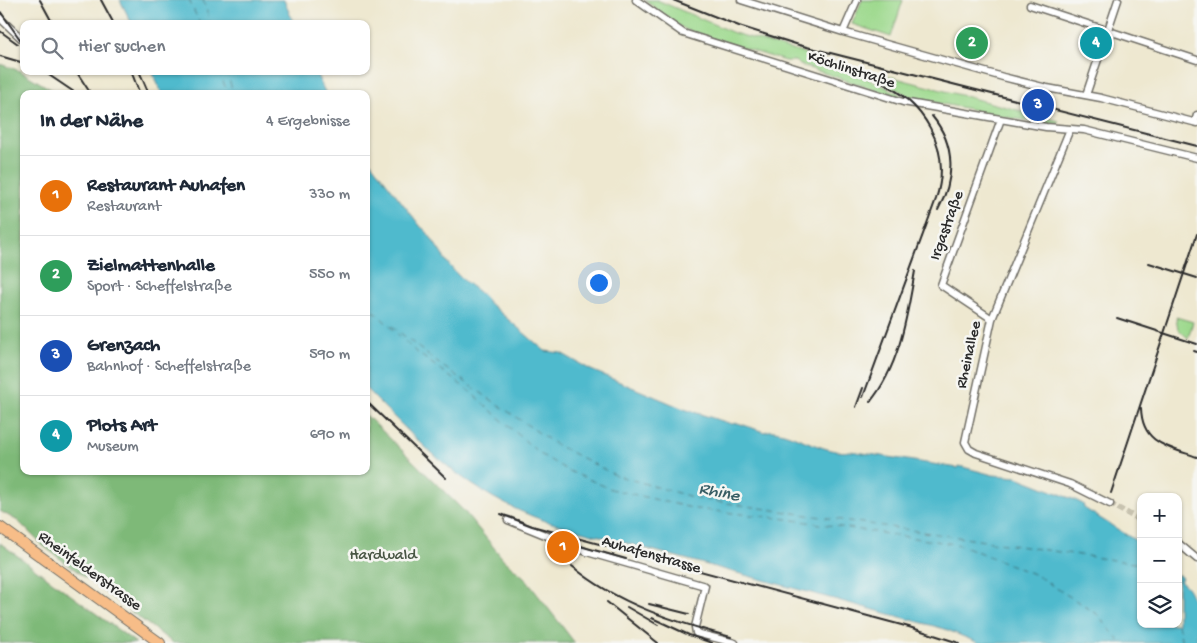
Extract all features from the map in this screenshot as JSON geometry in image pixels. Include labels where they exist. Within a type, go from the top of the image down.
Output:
[{"type":"main road","name":"Rheinfelderstrasse","points":[[0,527],[160,643]]},
{"type":"main road","name":"Rheinfelderstrasse","points":[[0,532],[152,643]]},
{"type":"street","name":"Köchlinstraße","points":[[636,0],[683,33],[915,105],[1103,134],[1197,158]]},
{"type":"street","points":[[741,0],[843,32],[1003,77],[1196,122],[1197,114]]},
{"type":"street","points":[[843,32],[857,0]]},
{"type":"street","points":[[1086,95],[1118,0]]},
{"type":"street","points":[[1030,5],[1197,60]]},
{"type":"street","points":[[0,18],[20,37]]},
{"type":"street","name":"Irgastraße","points":[[992,319],[941,285],[1001,119]]},
{"type":"street","name":"Rheinallee","points":[[1070,129],[992,319],[965,438],[967,447],[976,453],[1070,484],[1110,504]]},
{"type":"street","name":"Auhafenstrasse","points":[[508,520],[586,552],[705,586],[695,627],[696,633],[735,643]]},
{"type":"street","points":[[1182,546],[1197,559]]},
{"type":"green space","points":[[645,0],[657,0],[734,33],[819,58],[898,93],[905,100],[800,65],[795,61],[785,61],[689,31],[677,25]]},
{"type":"green space","points":[[862,0],[903,0],[891,37],[852,24]]},
{"type":"green space","name":"Hardwald","points":[[0,64],[20,71],[20,75],[27,75],[52,90],[20,90],[20,475],[370,475],[370,419],[464,511],[504,560],[524,577],[575,643],[173,643],[42,545],[18,521],[0,511]]},
{"type":"green space","points":[[873,72],[1059,121],[1058,124],[1049,124],[979,113],[975,110],[932,102],[928,104],[912,101],[907,95],[872,76]]},
{"type":"green space","points":[[1176,317],[1193,322],[1188,338],[1178,329]]},
{"type":"green space","points":[[0,543],[136,643],[0,643]]},
{"type":"water","points":[[120,0],[284,0],[292,20],[130,20]]},
{"type":"water","points":[[154,75],[317,75],[324,90],[160,90]]},
{"type":"water","name":"Rhine","points":[[370,161],[426,231],[454,271],[545,351],[561,353],[591,370],[684,409],[732,424],[738,423],[764,432],[782,432],[817,446],[840,452],[850,451],[958,468],[959,466],[993,475],[1017,477],[1075,500],[1083,504],[1084,508],[1137,541],[1137,628],[1182,628],[1182,582],[1186,585],[1193,599],[1197,626],[1197,643],[979,643],[945,629],[548,522],[519,511],[494,498],[470,483],[428,450],[370,393]]},
{"type":"ferry route","points":[[189,0],[198,20]]},
{"type":"ferry route","points":[[203,0],[210,20]]},
{"type":"ferry route","points":[[221,75],[226,90]]},
{"type":"ferry route","points":[[227,75],[233,90]]},
{"type":"ferry route","points":[[370,307],[415,351],[468,390],[540,454],[567,470],[611,489],[696,509],[787,519],[961,545],[1036,575],[1097,614],[1121,643]]},
{"type":"ferry route","points":[[370,309],[375,313]]},
{"type":"ferry route","points":[[392,326],[435,361],[555,444],[615,475],[699,499],[1137,563]]},
{"type":"ferry route","points":[[1179,628],[1182,643]]},
{"type":"tunnel","points":[[1110,504],[1137,518]]},
{"type":"railway","points":[[40,0],[51,20]]},
{"type":"railway","points":[[101,0],[112,20]]},
{"type":"railway","points":[[673,0],[739,26],[799,45],[1197,146]]},
{"type":"railway","points":[[0,11],[20,39]]},
{"type":"railway","points":[[0,31],[18,44]]},
{"type":"railway","points":[[0,56],[20,62]]},
{"type":"railway","points":[[49,75],[71,90]]},
{"type":"railway","points":[[79,75],[88,90]]},
{"type":"railway","points":[[133,75],[138,90]]},
{"type":"railway","points":[[141,75],[147,90]]},
{"type":"railway","points":[[863,397],[936,199],[940,180],[940,161],[937,144],[930,128],[908,100],[876,80]]},
{"type":"railway","points":[[932,116],[940,127],[945,139],[949,150],[950,162],[948,186],[938,210]]},
{"type":"railway","points":[[1111,493],[1197,234]]},
{"type":"railway","points":[[1149,263],[1197,278]]},
{"type":"railway","points":[[870,402],[889,373],[901,340],[915,271]]},
{"type":"railway","points":[[1117,318],[1197,344]]},
{"type":"railway","points":[[856,407],[863,388]]},
{"type":"railway","points":[[370,405],[446,478]]},
{"type":"railway","points":[[1141,408],[1146,429],[1152,437],[1167,447],[1197,457]]},
{"type":"railway","points":[[501,514],[532,526],[909,627],[959,643]]},
{"type":"railway","points":[[580,546],[626,559]]},
{"type":"railway","points":[[572,566],[608,591],[647,610],[731,637]]},
{"type":"railway","points":[[607,602],[658,643]]},
{"type":"railway","points":[[649,604],[689,614]]},
{"type":"railway","points":[[627,607],[658,625]]},
{"type":"railway","points":[[652,618],[712,643]]},
{"type":"place","name":"Zielmattenhalle","points":[[972,43]]},
{"type":"place","name":"Plots Art","points":[[1096,43]]},
{"type":"place","name":"Grenzach","points":[[1038,105]]},
{"type":"place","name":"Restaurant Auhafen","points":[[563,547]]}]
